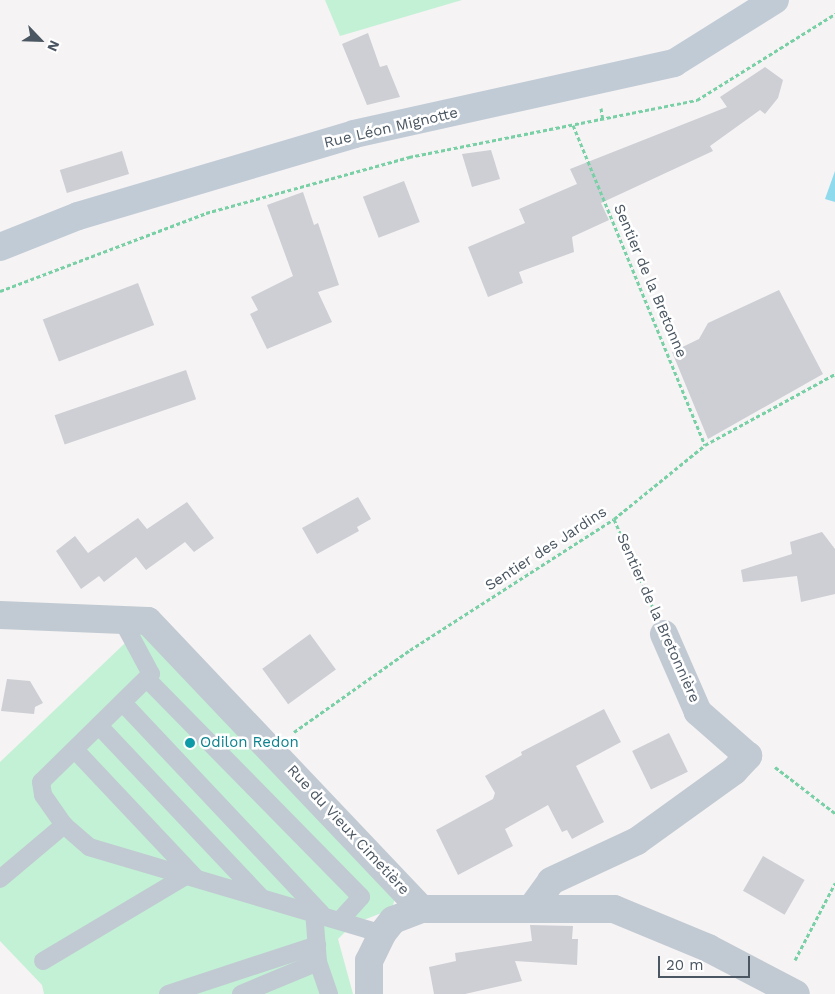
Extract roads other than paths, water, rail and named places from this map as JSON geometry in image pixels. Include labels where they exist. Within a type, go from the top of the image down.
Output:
[{"type":"main road","name":"Rue Léon Mignotte","points":[[0,247],[78,216],[354,134],[674,63],[775,0]]},
{"type":"street","name":"Rue du Vieux Cimetière","points":[[0,615],[123,622],[148,621],[271,748],[421,909]]},
{"type":"street","name":"Sentier de la Bretonnière","points":[[531,909],[551,881],[637,840],[734,771],[748,756],[698,712],[664,634]]},
{"type":"street","points":[[369,994],[369,961],[382,934],[393,920],[421,909],[614,909],[646,919],[789,990]]},
{"type":"lane","points":[[123,622],[151,668],[148,680],[77,752],[41,782],[43,795],[64,825],[89,847],[261,896],[382,934]]},
{"type":"lane","points":[[148,680],[361,897],[340,920]]},
{"type":"lane","points":[[124,704],[318,913],[317,954],[327,994]]},
{"type":"lane","points":[[101,728],[261,896]]},
{"type":"lane","points":[[77,752],[192,876]]},
{"type":"lane","points":[[0,879],[64,825]]},
{"type":"lane","points":[[43,962],[192,876]]},
{"type":"lane","points":[[170,994],[201,989],[226,975],[283,956],[317,954]]},
{"type":"lane","points":[[241,994],[290,974],[317,954]]},
{"type":"lane","points":[[283,956],[290,974]]},
{"type":"lane","points":[[254,966],[262,985]]},
{"type":"lane","points":[[226,975],[235,994]]},
{"type":"water","points":[[835,171],[835,202],[825,199]]},
{"type":"place","name":"Odilon Redon","points":[[190,743]]}]
